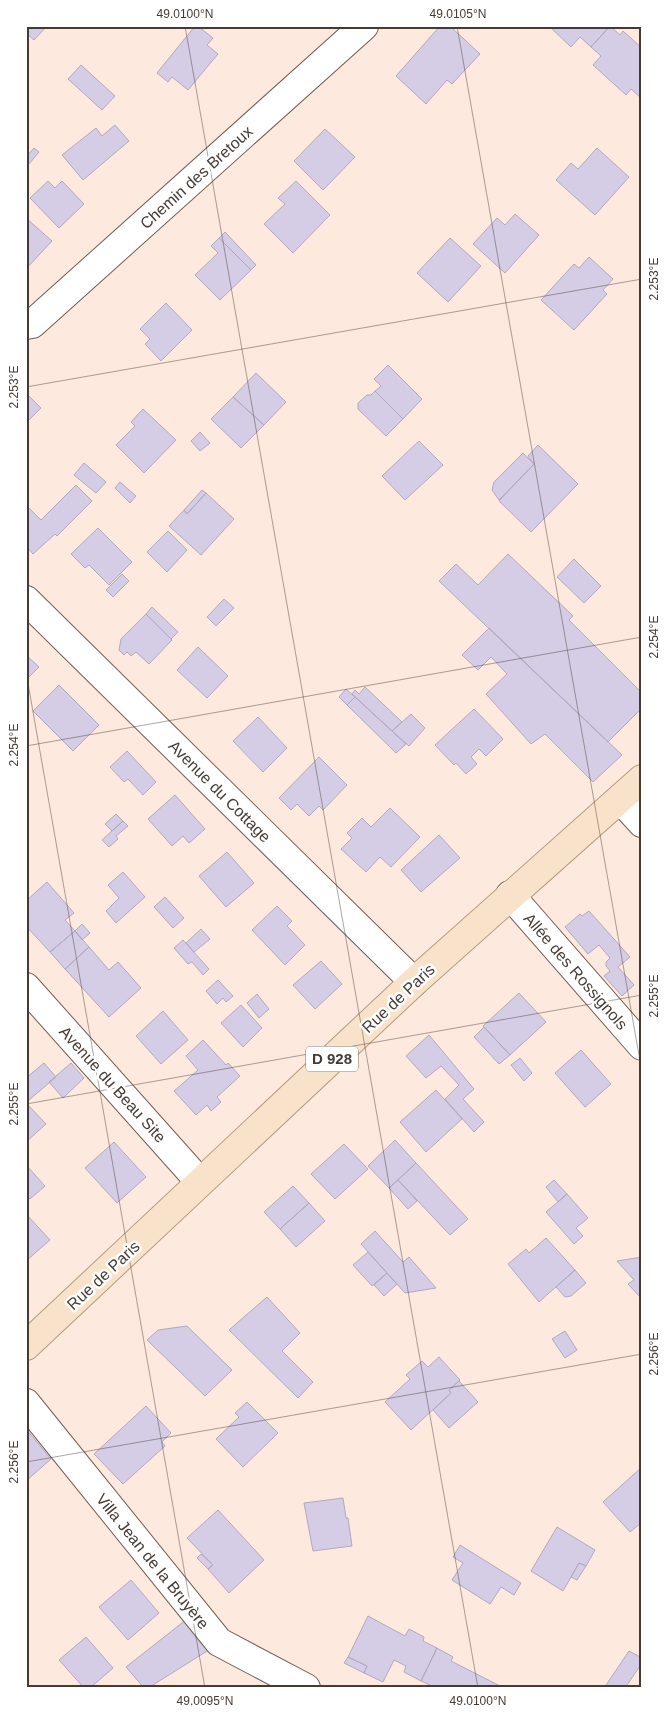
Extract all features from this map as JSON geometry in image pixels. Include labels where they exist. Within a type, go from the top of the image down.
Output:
[{"type":"main road","name":"Rue de Paris","points":[[27,1346],[414,982],[642,779]]},
{"type":"street","name":"Chemin des Bretoux","points":[[28,323],[364,26]]},
{"type":"street","name":"Avenue du Cottage","points":[[26,600],[414,982]]},
{"type":"street","points":[[620,799],[642,823]]},
{"type":"street","name":"Allée des Rossignols","points":[[510,895],[642,1046]]},
{"type":"street","name":"Avenue du Beau Site","points":[[26,987],[200,1182]]},
{"type":"street","name":"Villa Jean de la Bruyère","points":[[26,1403],[219,1642],[306,1688]]},
{"type":"building","points":[[26,26],[47,26],[34,40],[26,33]]},
{"type":"building","points":[[195,26],[198,26],[213,38],[207,45],[218,54],[188,90],[172,77],[168,82],[157,73]]},
{"type":"building","points":[[440,26],[450,26],[480,54],[452,84],[447,80],[426,104],[396,76]]},
{"type":"building","points":[[549,26],[610,26],[591,47],[580,37],[571,47]]},
{"type":"building","points":[[610,26],[620,35],[623,31],[642,48],[642,99],[631,89],[626,95],[593,65],[601,56],[591,47]]},
{"type":"building","points":[[81,65],[115,96],[102,110],[68,79]]},
{"type":"building","points":[[115,125],[129,141],[83,180],[62,155],[96,128],[102,136]]},
{"type":"building","points":[[325,129],[355,157],[323,190],[294,161]]},
{"type":"building","points":[[34,148],[39,152],[29,164],[26,162],[26,157]]},
{"type":"building","points":[[597,148],[629,177],[595,215],[556,180],[571,163],[578,169]]},
{"type":"building","points":[[48,181],[55,188],[62,181],[84,204],[59,228],[30,198]]},
{"type":"building","points":[[296,181],[330,215],[293,253],[264,224],[285,204],[278,198]]},
{"type":"building","points":[[515,214],[539,235],[505,273],[473,244],[497,218],[505,225]]},
{"type":"building","points":[[26,218],[52,241],[26,269]]},
{"type":"building","points":[[225,232],[256,265],[251,270],[219,238]]},
{"type":"building","points":[[219,238],[251,270],[220,300],[195,275],[218,253],[211,246]]},
{"type":"building","points":[[450,238],[481,266],[448,302],[417,273]]},
{"type":"building","points":[[589,257],[613,279],[603,290],[607,294],[574,330],[541,300],[574,264],[579,268]]},
{"type":"building","points":[[166,303],[192,330],[161,361],[145,344],[150,339],[140,329]]},
{"type":"building","points":[[388,365],[422,399],[403,419],[375,391],[381,386],[374,379]]},
{"type":"building","points":[[256,373],[286,402],[264,425],[233,397]]},
{"type":"building","points":[[375,391],[403,419],[386,436],[358,409],[358,403]]},
{"type":"building","points":[[26,393],[41,408],[26,423]]},
{"type":"building","points":[[233,397],[264,425],[241,448],[211,419]]},
{"type":"building","points":[[143,409],[176,440],[144,473],[116,445],[135,426],[131,422]]},
{"type":"building","points":[[200,432],[210,443],[200,451],[191,441]]},
{"type":"building","points":[[419,441],[443,465],[405,500],[382,476]]},
{"type":"building","points":[[538,445],[578,484],[531,532],[499,501],[534,464],[528,456]]},
{"type":"building","points":[[523,453],[534,464],[499,500],[492,490],[494,482]]},
{"type":"building","points":[[84,463],[106,482],[96,493],[74,475]]},
{"type":"building","points":[[120,482],[136,496],[130,503],[115,488]]},
{"type":"building","points":[[76,485],[92,501],[57,536],[55,534],[33,554],[26,546],[26,505],[41,520]]},
{"type":"building","points":[[202,490],[206,493],[187,514],[184,510]]},
{"type":"building","points":[[206,493],[234,519],[201,555],[169,526],[184,510],[187,514]]},
{"type":"building","points":[[98,528],[132,562],[109,585],[89,565],[85,568],[71,554]]},
{"type":"building","points":[[168,531],[187,550],[167,572],[147,552]]},
{"type":"building","points":[[508,554],[573,616],[569,620],[642,693],[642,708],[608,742],[439,581],[456,564],[478,585]]},
{"type":"building","points":[[574,559],[601,586],[584,603],[557,577]]},
{"type":"building","points":[[122,574],[129,581],[113,597],[106,590]]},
{"type":"building","points":[[224,599],[234,608],[216,626],[207,617]]},
{"type":"building","points":[[152,607],[178,632],[171,639],[146,614]]},
{"type":"building","points":[[146,614],[172,640],[149,664],[136,652],[131,656],[127,652],[124,655],[119,650],[121,639]]},
{"type":"building","points":[[489,628],[622,755],[593,782],[545,734],[531,744],[486,694],[507,674],[491,657],[478,670],[462,655]]},
{"type":"building","points":[[198,647],[228,676],[207,698],[177,670]]},
{"type":"building","points":[[26,655],[39,667],[26,680]]},
{"type":"building","points":[[59,685],[99,725],[73,751],[33,711]]},
{"type":"building","points":[[365,687],[402,722],[392,731],[352,694],[355,690],[359,694]]},
{"type":"building","points":[[346,689],[355,697],[347,705],[339,697]]},
{"type":"building","points":[[355,697],[406,744],[396,753],[347,705]]},
{"type":"building","points":[[474,709],[503,739],[486,756],[479,749],[471,757],[477,764],[466,774],[456,763],[454,765],[435,745]]},
{"type":"building","points":[[411,714],[425,728],[409,746],[392,731]]},
{"type":"building","points":[[258,717],[287,748],[263,772],[233,741]]},
{"type":"building","points":[[127,751],[156,782],[143,795],[128,779],[124,782],[110,767]]},
{"type":"building","points":[[319,757],[347,785],[323,810],[319,806],[309,816],[297,804],[291,810],[279,798]]},
{"type":"building","points":[[175,795],[205,829],[189,843],[183,836],[172,846],[148,819]]},
{"type":"building","points":[[390,808],[420,837],[391,867],[380,857],[366,872],[341,849],[352,838],[347,833],[362,818],[371,827]]},
{"type":"building","points":[[116,814],[123,821],[112,831],[105,824]]},
{"type":"building","points":[[123,821],[128,826],[116,836],[118,839],[109,847],[102,840]]},
{"type":"building","points":[[439,835],[460,858],[421,892],[401,870]]},
{"type":"building","points":[[227,852],[254,883],[226,907],[199,876]]},
{"type":"building","points":[[123,872],[145,897],[116,923],[106,911],[119,898],[108,885]]},
{"type":"building","points":[[47,882],[74,913],[65,920],[75,931],[50,952],[26,926],[26,901]]},
{"type":"building","points":[[165,897],[184,918],[173,928],[154,907]]},
{"type":"building","points":[[277,906],[292,921],[287,926],[305,945],[285,965],[252,930]]},
{"type":"building","points":[[589,911],[630,957],[618,967],[634,985],[622,996],[604,976],[610,971],[606,966],[606,962],[610,958],[599,945],[588,954],[565,927],[580,914],[582,916]]},
{"type":"building","points":[[82,924],[90,933],[82,940],[75,931]]},
{"type":"building","points":[[201,929],[210,939],[194,952],[186,943]]},
{"type":"building","points":[[75,931],[89,947],[65,969],[50,952]]},
{"type":"building","points":[[183,940],[209,969],[203,975],[192,962],[188,964],[174,948]]},
{"type":"building","points":[[89,947],[109,970],[118,962],[141,988],[109,1017],[65,969]]},
{"type":"building","points":[[321,961],[342,984],[315,1009],[293,985]]},
{"type":"building","points":[[218,980],[233,996],[226,1002],[223,998],[217,1004],[206,991]]},
{"type":"building","points":[[519,993],[546,1022],[510,1055],[483,1026]]},
{"type":"building","points":[[257,994],[269,1009],[259,1018],[247,1003]]},
{"type":"building","points":[[241,1005],[262,1028],[243,1047],[221,1023]]},
{"type":"building","points":[[163,1011],[188,1040],[161,1064],[136,1036]]},
{"type":"building","points":[[484,1027],[510,1055],[499,1064],[474,1037]]},
{"type":"building","points":[[429,1035],[474,1089],[463,1099],[484,1122],[474,1132],[445,1099],[459,1085],[441,1066],[426,1078],[406,1056]]},
{"type":"building","points":[[203,1040],[226,1065],[228,1063],[240,1076],[217,1097],[221,1102],[211,1111],[207,1105],[196,1115],[174,1091],[198,1070],[186,1056]]},
{"type":"building","points":[[581,1050],[611,1084],[585,1107],[555,1073]]},
{"type":"building","points":[[520,1058],[532,1073],[524,1081],[511,1065]]},
{"type":"building","points":[[44,1063],[56,1077],[29,1100],[26,1097],[26,1078]]},
{"type":"building","points":[[71,1063],[84,1078],[63,1098],[49,1082]]},
{"type":"building","points":[[436,1090],[462,1119],[426,1152],[400,1122]]},
{"type":"building","points":[[26,1103],[46,1124],[26,1142]]},
{"type":"building","points":[[395,1140],[416,1163],[389,1188],[368,1166]]},
{"type":"building","points":[[114,1142],[146,1177],[117,1203],[85,1168]]},
{"type":"building","points":[[344,1144],[368,1169],[335,1199],[311,1174]]},
{"type":"building","points":[[416,1163],[468,1219],[450,1235],[398,1180]]},
{"type":"building","points":[[26,1165],[45,1186],[30,1199],[26,1195]]},
{"type":"building","points":[[398,1180],[417,1201],[408,1209],[389,1188]]},
{"type":"building","points":[[554,1180],[567,1194],[558,1202],[546,1187]]},
{"type":"building","points":[[293,1186],[309,1203],[280,1229],[264,1212]]},
{"type":"building","points":[[567,1194],[588,1218],[576,1228],[583,1236],[574,1244],[546,1212]]},
{"type":"building","points":[[309,1203],[325,1221],[296,1247],[280,1229]]},
{"type":"building","points":[[26,1216],[50,1240],[26,1261]]},
{"type":"building","points":[[375,1231],[403,1262],[409,1257],[436,1288],[405,1293],[361,1244]]},
{"type":"building","points":[[546,1238],[575,1270],[539,1302],[508,1264],[526,1249],[529,1253]]},
{"type":"building","points":[[368,1252],[387,1273],[372,1286],[353,1265]]},
{"type":"building","points":[[642,1257],[642,1299],[628,1284],[634,1280],[617,1261]]},
{"type":"building","points":[[575,1270],[586,1283],[571,1296],[565,1297],[556,1287]]},
{"type":"building","points":[[387,1273],[397,1284],[384,1296],[374,1285]]},
{"type":"building","points":[[267,1297],[300,1333],[282,1351],[313,1382],[298,1398],[229,1330]]},
{"type":"building","points":[[187,1326],[232,1370],[205,1396],[147,1340],[158,1330]]},
{"type":"building","points":[[565,1331],[577,1350],[565,1358],[552,1339]]},
{"type":"building","points":[[439,1357],[460,1380],[449,1390],[451,1393],[411,1430],[385,1402],[410,1379],[406,1375],[422,1361],[428,1367]]},
{"type":"building","points":[[459,1381],[478,1402],[449,1428],[433,1410],[451,1393],[449,1390]]},
{"type":"building","points":[[247,1402],[278,1433],[243,1467],[216,1439],[239,1417],[235,1413]]},
{"type":"building","points":[[146,1406],[171,1433],[162,1442],[165,1446],[123,1484],[94,1454]]},
{"type":"building","points":[[26,1429],[51,1459],[26,1481]]},
{"type":"building","points":[[642,1467],[642,1522],[630,1532],[603,1502]]},
{"type":"building","points":[[343,1498],[352,1546],[313,1551],[304,1503]]},
{"type":"building","points":[[218,1510],[264,1560],[229,1593],[208,1569],[213,1565],[187,1538]]},
{"type":"building","points":[[557,1527],[595,1550],[586,1566],[579,1563],[563,1591],[531,1571]]},
{"type":"building","points":[[460,1545],[521,1583],[514,1595],[501,1587],[490,1604],[452,1580],[463,1563],[453,1557]]},
{"type":"building","points":[[201,1554],[213,1565],[208,1569],[197,1558]]},
{"type":"building","points":[[579,1563],[586,1566],[577,1580],[571,1577]]},
{"type":"building","points":[[131,1580],[159,1613],[128,1640],[99,1607]]},
{"type":"building","points":[[368,1616],[405,1636],[409,1629],[424,1637],[423,1641],[437,1648],[421,1681],[404,1672],[406,1666],[394,1660],[383,1682],[364,1673],[367,1666],[348,1657]]},
{"type":"building","points":[[187,1619],[212,1648],[148,1688],[144,1688],[126,1667]]},
{"type":"building","points":[[86,1637],[113,1668],[90,1688],[84,1688],[59,1660]]},
{"type":"building","points":[[437,1648],[453,1657],[451,1661],[504,1688],[436,1688],[421,1681]]},
{"type":"building","points":[[629,1651],[642,1658],[642,1663],[625,1688],[604,1688]]},
{"type":"building","points":[[348,1657],[367,1666],[364,1673],[344,1663]]}]
